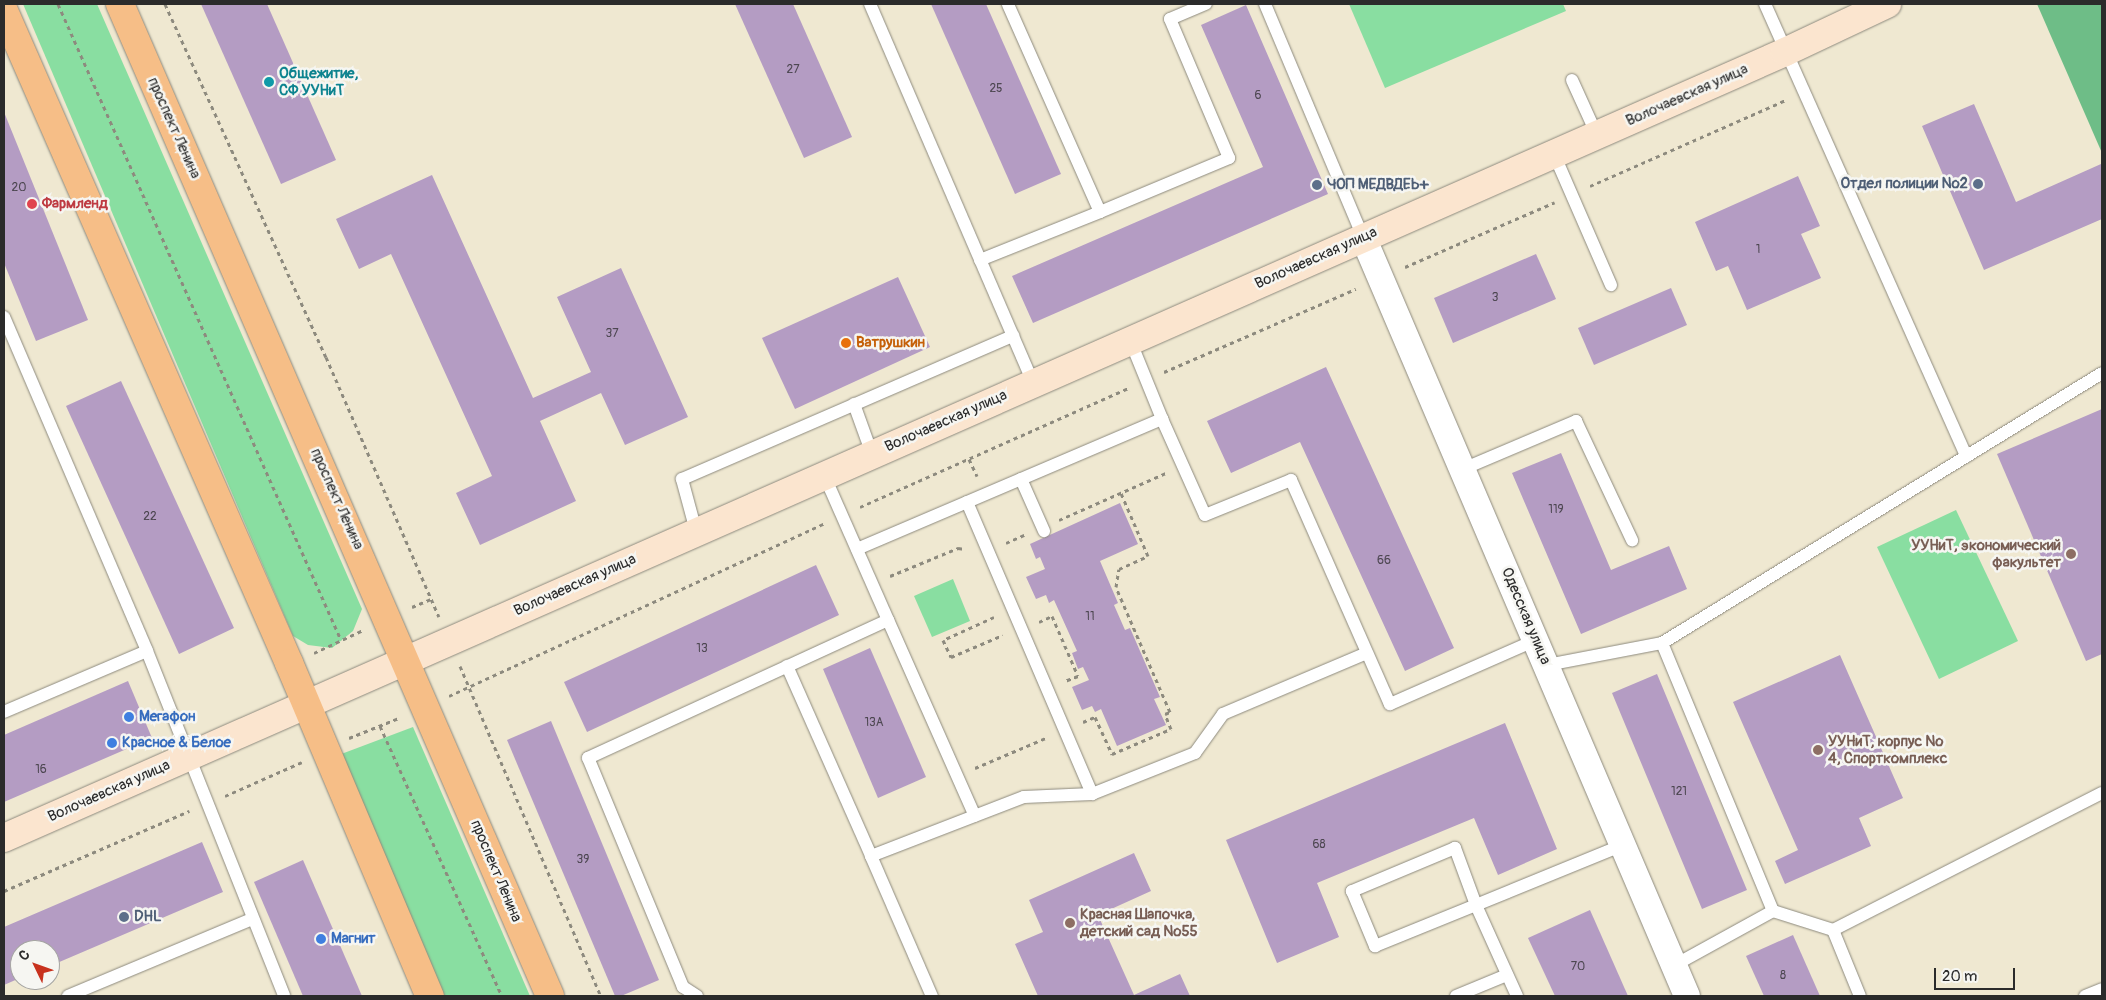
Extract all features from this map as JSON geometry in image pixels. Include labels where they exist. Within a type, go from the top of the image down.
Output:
[{"type":"main road","name":"проспект Ленина","points":[[120,4],[550,996]]},
{"type":"main road","points":[[4,11],[306,704],[430,996]]},
{"type":"street","name":"Волочаевская улица","points":[[4,838],[1785,52],[1887,4]]},
{"type":"street","name":"Одесская улица","points":[[1363,237],[1687,996]]},
{"type":"lane","points":[[870,4],[1033,383]]},
{"type":"lane","points":[[1008,4],[1100,212]]},
{"type":"lane","points":[[980,260],[1229,158],[1170,18],[1206,4]]},
{"type":"lane","points":[[1265,4],[1363,237]]},
{"type":"lane","points":[[1765,4],[1966,456]]},
{"type":"lane","points":[[1572,80],[1597,135]]},
{"type":"lane","points":[[1554,154],[1611,284]]},
{"type":"lane","points":[[4,317],[7,333],[147,650],[284,996]]},
{"type":"lane","points":[[696,531],[682,479],[1013,336]]},
{"type":"lane","points":[[1130,340],[1162,419],[1205,515],[1291,480],[1390,704],[1536,640]]},
{"type":"lane","points":[[1547,665],[1662,642],[2102,373]]},
{"type":"lane","points":[[854,404],[872,454]]},
{"type":"lane","points":[[856,549],[1162,419]]},
{"type":"lane","points":[[1463,469],[1576,421],[1632,540]]},
{"type":"lane","points":[[824,475],[975,816]]},
{"type":"lane","points":[[1021,479],[1043,529]]},
{"type":"lane","points":[[967,502],[1092,794]]},
{"type":"lane","points":[[697,996],[683,987],[588,758],[888,620]]},
{"type":"lane","points":[[1662,642],[1773,911]]},
{"type":"lane","points":[[4,712],[147,650]]},
{"type":"lane","points":[[871,856],[1024,797],[1092,794],[1195,753],[1223,714],[1368,654]]},
{"type":"lane","points":[[787,666],[932,996]]},
{"type":"lane","points":[[1674,966],[1773,911],[1833,930],[2102,793]]},
{"type":"lane","points":[[1516,996],[1476,905],[1454,848],[1352,891],[1374,946],[1476,905],[1623,846]]},
{"type":"lane","points":[[68,996],[252,919]]},
{"type":"lane","points":[[1833,930],[1860,996]]},
{"type":"lane","points":[[1456,996],[1507,975]]},
{"type":"lane","points":[[2085,996],[2102,989]]},
{"type":"path","points":[[58,4],[341,640]]},
{"type":"path","points":[[166,4],[326,357],[441,622]]},
{"type":"path","points":[[444,698],[842,515],[1803,92]]},
{"type":"path","points":[[1006,543],[1043,529],[1183,466]]},
{"type":"path","points":[[970,771],[1095,717],[1112,754],[1171,729],[1165,714],[1170,712],[1116,587],[1119,569],[1148,556],[1121,493]]},
{"type":"path","points":[[888,578],[958,548],[964,548],[970,553]]},
{"type":"path","points":[[410,608],[431,598]]},
{"type":"path","points":[[993,607],[1008,642]]},
{"type":"path","points":[[997,616],[943,640],[951,657],[1004,634]]},
{"type":"path","points":[[1039,622],[1052,616],[1078,676],[1064,681]]},
{"type":"path","points":[[307,656],[366,629]]},
{"type":"path","points":[[459,663],[601,996]]},
{"type":"path","points":[[344,740],[402,716]]},
{"type":"path","points":[[380,726],[502,996]]},
{"type":"path","points":[[1045,728],[1049,736]]},
{"type":"path","points":[[4,891],[302,762]]},
{"type":"green space","points":[[23,4],[97,4],[362,609],[353,631],[332,648],[308,645],[293,636]]},
{"type":"green space","points":[[1349,4],[1563,4],[1566,11],[1385,88]]},
{"type":"green space","points":[[2037,4],[2102,4],[2102,153]]},
{"type":"green space","points":[[1956,510],[2018,641],[1939,679],[1877,547]]},
{"type":"green space","points":[[953,579],[970,621],[932,637],[914,596]]},
{"type":"green space","points":[[413,727],[530,996],[441,996],[336,756]]},
{"type":"building","name":"Общежитие, СФ УУНиТ","points":[[201,4],[267,4],[336,160],[281,184]]},
{"type":"building","points":[[735,4],[793,4],[852,137],[804,158]]},
{"type":"building","points":[[931,4],[986,4],[1061,174],[1015,194]]},
{"type":"building","points":[[1246,5],[1328,194],[1033,323],[1012,276],[1263,167],[1201,25]]},
{"type":"building","name":"Отдел полиции №2","points":[[1974,104],[2016,202],[2101,164],[2102,219],[1984,270],[1922,126]]},
{"type":"building","points":[[4,112],[88,320],[36,341],[4,263]]},
{"type":"building","points":[[432,175],[533,398],[591,372],[557,297],[621,268],[688,417],[625,445],[601,393],[540,421],[576,501],[480,545],[456,493],[492,476],[391,254],[359,269],[336,219]]},
{"type":"building","points":[[1798,176],[1820,226],[1801,234],[1821,278],[1747,310],[1728,266],[1716,271],[1695,222]]},
{"type":"building","points":[[1536,254],[1556,299],[1453,343],[1434,298]]},
{"type":"building","points":[[898,277],[930,347],[795,409],[762,338]]},
{"type":"building","points":[[1671,288],[1687,325],[1594,365],[1578,328]]},
{"type":"building","points":[[1326,367],[1454,648],[1405,671],[1300,442],[1231,473],[1207,421]]},
{"type":"building","points":[[121,381],[234,628],[179,654],[66,406]]},
{"type":"building","name":"УУНиТ, экономический факультет","points":[[2102,409],[2102,654],[2086,661],[1997,454]]},
{"type":"building","points":[[1561,453],[1611,570],[1669,546],[1687,589],[1581,634],[1512,473]]},
{"type":"building","points":[[1120,503],[1138,544],[1100,561],[1118,603],[1114,605],[1125,630],[1130,628],[1160,697],[1154,699],[1166,725],[1117,746],[1101,709],[1095,712],[1092,706],[1082,710],[1072,687],[1089,680],[1083,667],[1078,669],[1072,653],[1077,651],[1054,600],[1049,603],[1046,595],[1036,599],[1026,577],[1045,569],[1040,557],[1036,559],[1030,544]]},
{"type":"building","points":[[816,565],[839,615],[587,732],[564,682]]},
{"type":"building","points":[[870,648],[926,777],[878,798],[823,669]]},
{"type":"building","name":"УУНиТ, корпус № 4, Спорткомплекс","points":[[1840,655],[1903,798],[1859,818],[1871,846],[1785,884],[1775,861],[1798,850],[1733,702]]},
{"type":"building","points":[[1657,674],[1747,890],[1702,909],[1612,693]]},
{"type":"building","points":[[128,681],[152,738],[4,802],[4,735]]},
{"type":"building","points":[[551,721],[659,980],[621,996],[615,996],[507,740]]},
{"type":"building","points":[[1505,723],[1557,849],[1498,875],[1474,818],[1317,883],[1339,937],[1277,963],[1226,840]]},
{"type":"building","points":[[202,842],[223,892],[60,962],[60,940],[10,940],[10,982],[4,985],[4,927]]},
{"type":"building","name":"Красная Шапочка, детский сад №55","points":[[1134,853],[1151,891],[1098,915],[1134,995],[1180,974],[1190,996],[1038,996],[1015,944],[1043,932],[1029,900]]},
{"type":"building","points":[[303,860],[362,996],[303,996],[254,882]]},
{"type":"building","points":[[1590,910],[1628,996],[1555,996],[1528,938]]},
{"type":"building","points":[[1793,935],[1820,996],[1764,996],[1746,956]]},
{"type":"place","name":"Общежитие, СФ УУНиТ","points":[[269,82]]},
{"type":"place","name":"Отдел полиции №2","points":[[1978,184]]},
{"type":"place","name":"ЧОП МЕДВДЕЬ+","points":[[1317,185]]},
{"type":"place","name":"Фармленд","points":[[32,204]]},
{"type":"place","name":"Ватрушкин","points":[[846,343]]},
{"type":"place","name":"УУНиТ, экономический факультет","points":[[2071,554]]},
{"type":"place","name":"Мегафон","points":[[129,717]]},
{"type":"place","name":"Красное & Белое","points":[[112,743]]},
{"type":"place","name":"УУНиТ, корпус № 4, Спорткомплекс","points":[[1818,750]]},
{"type":"place","name":"DHL","points":[[124,917]]},
{"type":"place","name":"Красная Шапочка, детский сад №55","points":[[1070,923]]},
{"type":"place","name":"Магнит","points":[[321,939]]}]
